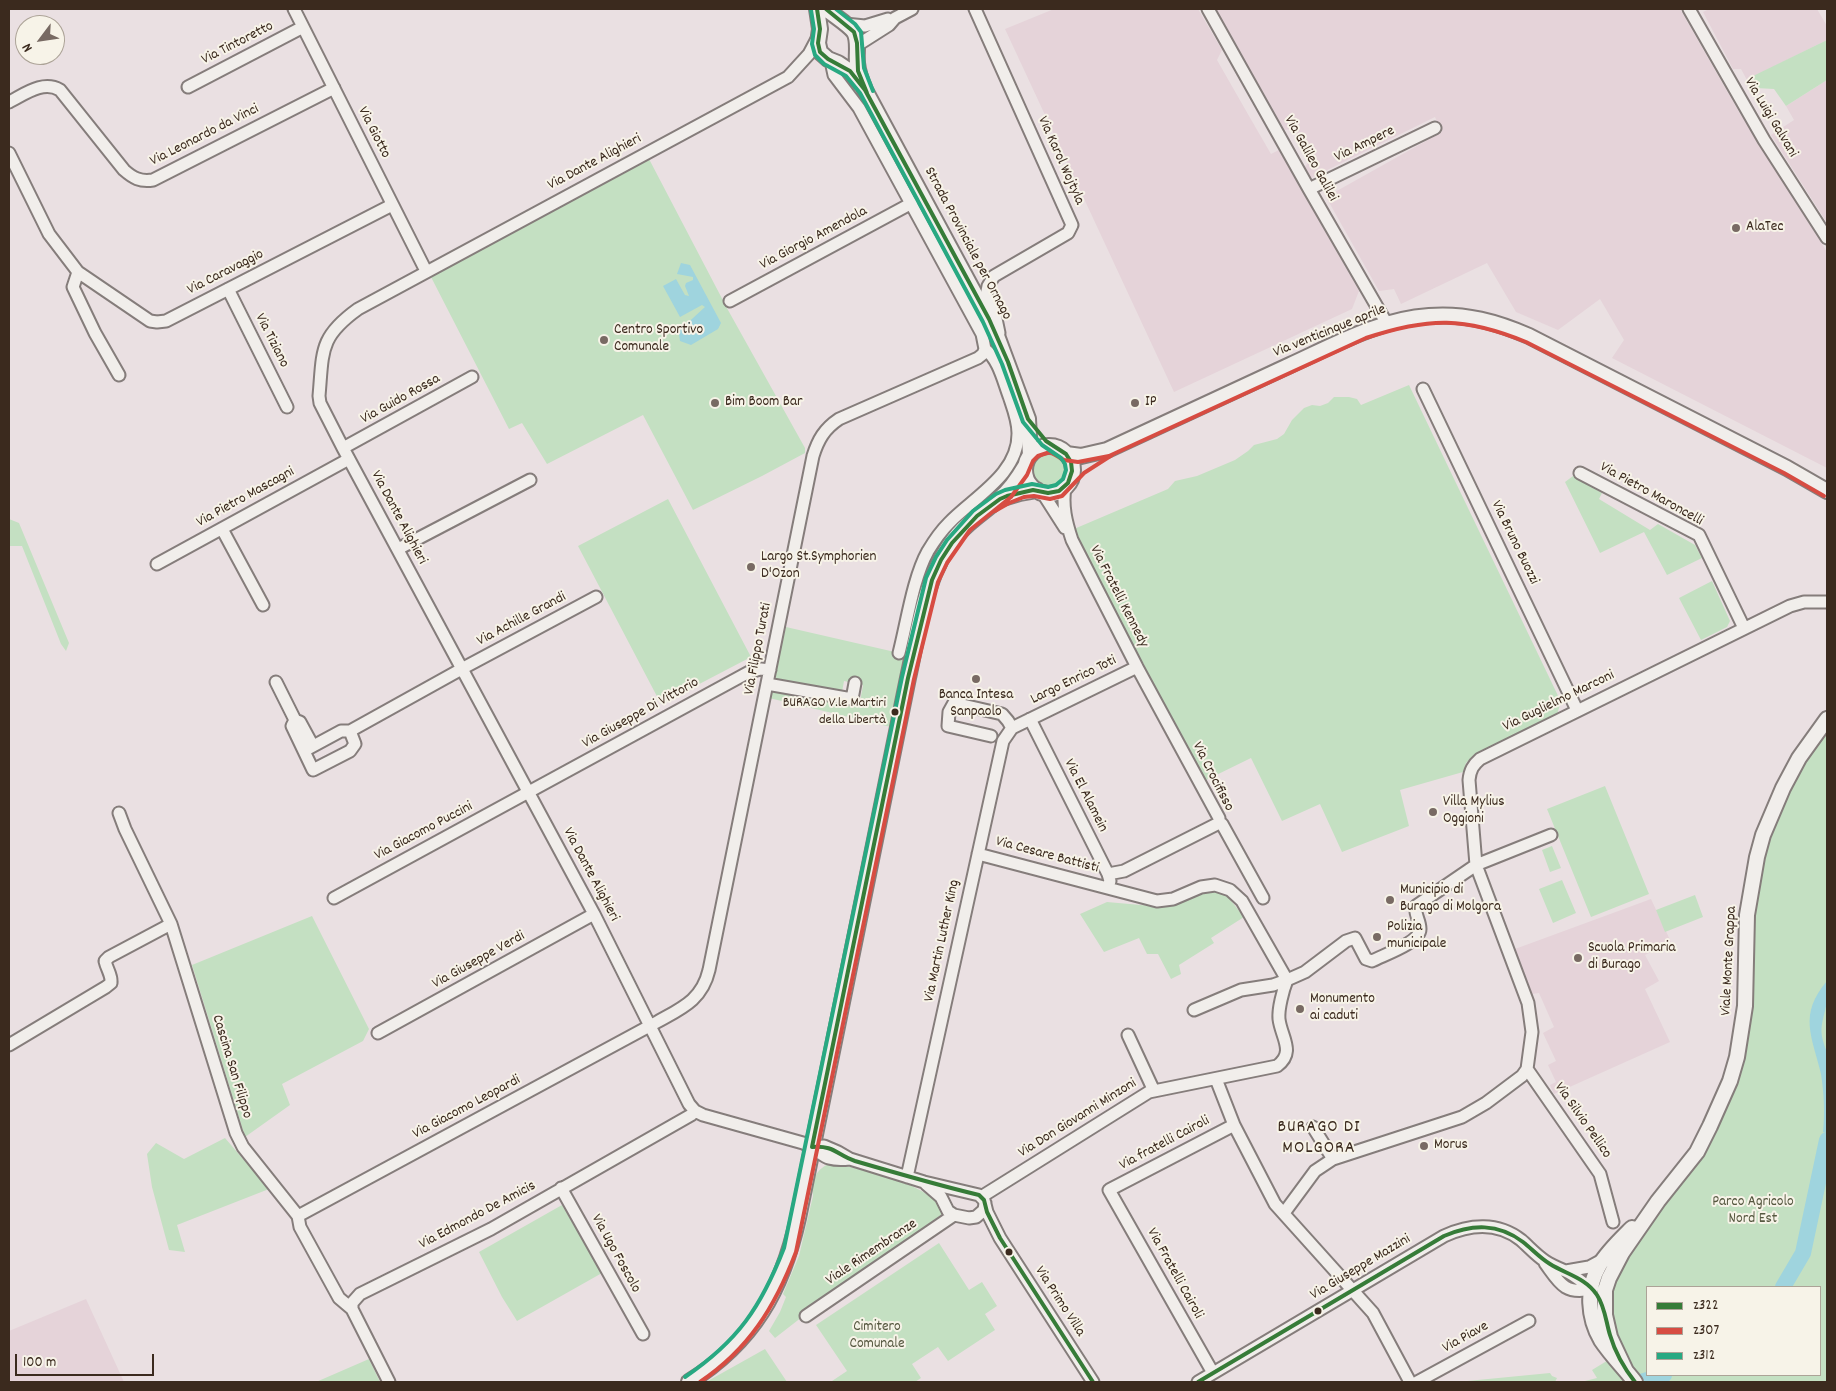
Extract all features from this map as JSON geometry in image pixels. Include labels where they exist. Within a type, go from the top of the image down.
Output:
[{"type":"street","name":"Via Giotto","points":[[294,9],[426,271]]},
{"type":"street","name":"Strada Provinciale per Ornago","points":[[817,9],[820,50],[832,61],[850,71],[865,90]]},
{"type":"street","name":"Strada Provinciale per Ornago","points":[[826,9],[854,33],[858,71],[865,90],[982,306],[1001,346],[1028,419],[1037,432],[1052,446]]},
{"type":"street","points":[[819,35],[830,24],[865,26],[895,18],[912,9]]},
{"type":"street","name":"Via Karol Wojtyla","points":[[975,9],[1072,225],[1068,232],[994,276],[988,286],[986,296],[996,317],[1001,346]]},
{"type":"street","name":"Via Galileo Galilei","points":[[1208,9],[1387,324]]},
{"type":"street","name":"Via Luigi Galvani","points":[[1692,10],[1764,140],[1827,238]]},
{"type":"street","points":[[800,65],[813,60],[832,61],[847,59],[856,48],[895,18]]},
{"type":"street","name":"Via Tintoretto","points":[[188,87],[303,27]]},
{"type":"street","name":"Via Dante Alighieri","points":[[695,1111],[689,1104],[594,914],[320,403],[323,352],[333,330],[358,308],[788,77],[809,54],[819,35]]},
{"type":"street","points":[[832,61],[831,67],[835,76],[859,108],[982,334],[985,350],[995,359],[1017,419],[1018,434],[1011,462],[1000,477],[948,524],[928,551],[917,580],[899,653]]},
{"type":"street","name":"Via Leonardo da Vinci","points":[[9,102],[41,87],[55,87],[60,90],[124,170],[137,180],[146,181],[153,180],[334,88]]},
{"type":"street","name":"Via Ampere","points":[[1309,189],[1435,128]]},
{"type":"street","name":"Via Caravaggio","points":[[9,153],[49,234],[78,272],[150,321],[157,322],[166,320],[228,290],[392,204]]},
{"type":"street","name":"Via Giorgio Amendola","points":[[730,301],[912,203]]},
{"type":"street","points":[[78,272],[73,287],[95,333],[119,374]]},
{"type":"street","name":"Via Tiziano","points":[[228,290],[287,407]]},
{"type":"street","name":"Via venticinque aprile","points":[[1066,454],[1081,456],[1107,450],[1345,340],[1387,324],[1414,318],[1444,315],[1470,317],[1508,327],[1558,350],[1787,468],[1827,491]]},
{"type":"street","name":"Via Filippo Turati","points":[[650,1026],[684,1006],[701,991],[706,982],[817,443],[830,425],[840,419],[978,358],[985,350]]},
{"type":"street","name":"Via Guido Rossa","points":[[346,454],[472,377]]},
{"type":"street","name":"Via Bruno Buozzi","points":[[1423,389],[1577,710]]},
{"type":"street","name":"Strada Provinciale per Ornago","points":[[1028,419],[1028,461]]},
{"type":"street","points":[[689,1382],[712,1367],[737,1345],[753,1326],[769,1302],[793,1242],[908,678],[928,594],[936,569],[952,543],[972,521],[1000,499],[1040,448],[1052,446],[1066,454],[1072,465],[1068,482],[1054,493],[1039,491],[1020,492],[1000,499]]},
{"type":"street","name":"Via venticinque aprile","points":[[1068,482],[1107,450]]},
{"type":"street","name":"Via Pietro Mascagni","points":[[156,564],[222,529],[346,454]]},
{"type":"street","points":[[1028,461],[1028,480],[1039,491]]},
{"type":"street","name":"Via venticinque aprile","points":[[1787,468],[1827,485]]},
{"type":"street","name":"Via Pietro Maroncelli","points":[[1580,473],[1699,536],[1744,628]]},
{"type":"street","points":[[398,549],[530,480]]},
{"type":"street","name":"Via Fratelli Kennedy","points":[[1068,482],[1064,503],[1065,519],[1072,540]]},
{"type":"street","name":"Via Fratelli Kennedy","points":[[1039,491],[1072,540],[1137,667]]},
{"type":"street","points":[[222,529],[263,605]]},
{"type":"street","name":"Via Achille Grandi","points":[[308,749],[342,731],[350,731],[596,597]]},
{"type":"street","name":"Via Guglielmo Marconi","points":[[1527,1069],[1532,1032],[1528,1003],[1476,865],[1469,780],[1470,771],[1474,764],[1480,758],[1790,606],[1804,602],[1827,602]]},
{"type":"street","name":"Largo Enrico Toti","points":[[1027,720],[1137,667]]},
{"type":"street","name":"Via Crocifisso","points":[[1137,667],[1219,818],[1219,823],[1222,824],[1263,898]]},
{"type":"street","name":"Via Giuseppe Di Vittorio","points":[[529,792],[752,671],[770,670]]},
{"type":"street","points":[[276,682],[295,720],[300,722],[313,770],[350,751],[355,744],[350,731]]},
{"type":"street","points":[[767,684],[852,699],[855,683]]},
{"type":"street","points":[[991,736],[948,726],[949,712],[954,703],[1002,714],[1012,728],[1027,720]]},
{"type":"street","name":"Viale Monte Grappa","points":[[1658,1201],[1697,1152],[1730,1081],[1737,1057],[1745,1006],[1747,915],[1757,857],[1763,835],[1783,788],[1800,758],[1827,719]]},
{"type":"street","name":"Via El Alamein","points":[[1027,720],[1108,874],[1110,881],[1108,888]]},
{"type":"street","name":"Via Martin Luther King","points":[[907,1177],[1003,741],[1012,728]]},
{"type":"street","name":"Via Giacomo Puccini","points":[[334,898],[529,792]]},
{"type":"street","name":"Cascina San Filippo","points":[[119,813],[171,924],[236,1133],[243,1147],[298,1216],[300,1227],[339,1298],[352,1309]]},
{"type":"street","points":[[1108,874],[1124,871],[1219,823]]},
{"type":"street","points":[[1194,1010],[1241,990],[1273,985],[1305,972],[1346,941],[1355,938],[1366,959],[1372,961],[1412,941],[1418,936],[1420,930],[1415,911],[1416,906],[1476,865],[1551,835]]},
{"type":"street","name":"Via Cesare Battisti","points":[[978,854],[1158,901],[1172,899],[1201,887],[1215,885],[1230,890],[1242,900],[1287,980]]},
{"type":"street","name":"Via Giuseppe Verdi","points":[[378,1033],[594,914]]},
{"type":"street","points":[[9,1045],[106,987],[111,983],[111,976],[105,962],[110,957],[171,924]]},
{"type":"street","name":"Via Don Giovanni Minzoni","points":[[983,1200],[1140,1097],[1154,1090],[1277,1066],[1284,1062],[1288,1049],[1279,1019],[1283,989],[1287,980]]},
{"type":"street","name":"Via Giacomo Leopardi","points":[[298,1216],[650,1026]]},
{"type":"street","points":[[1128,1035],[1154,1090]]},
{"type":"street","points":[[1284,1213],[1315,1170],[1333,1159],[1462,1117],[1474,1111],[1522,1076],[1527,1069]]},
{"type":"street","name":"Via Silvio Pellico","points":[[1527,1069],[1600,1174],[1613,1222]]},
{"type":"street","points":[[1216,1079],[1234,1125],[1275,1204],[1353,1290],[1376,1319],[1410,1382]]},
{"type":"street","points":[[695,1111],[812,1147],[824,1146],[850,1159],[924,1182],[976,1193],[983,1200],[982,1214],[972,1218],[954,1215],[948,1211],[934,1190],[924,1182]]},
{"type":"street","name":"Via Edmondo De Amicis","points":[[352,1309],[352,1303],[360,1294],[490,1228],[695,1111]]},
{"type":"street","name":"Via fratelli Cairoli","points":[[1109,1190],[1234,1125]]},
{"type":"street","points":[[1313,1128],[1333,1159]]},
{"type":"street","name":"Via Ugo Foscolo","points":[[561,1188],[643,1334]]},
{"type":"street","points":[[945,1204],[949,1193],[959,1189]]},
{"type":"street","name":"Via Fratelli Cairoli","points":[[1109,1190],[1213,1374]]},
{"type":"street","name":"Via Primo Villa","points":[[983,1200],[1000,1238],[1093,1382]]},
{"type":"street","points":[[1566,1271],[1593,1266],[1602,1260],[1658,1201]]},
{"type":"street","points":[[1605,1315],[1605,1290],[1608,1278],[1622,1253],[1658,1201]]},
{"type":"street","name":"Viale Rimembranze","points":[[806,1316],[954,1215]]},
{"type":"street","name":"Via Primo Villa","points":[[972,1218],[988,1226],[1000,1238]]},
{"type":"street","name":"Via Giuseppe Mazzini","points":[[1198,1382],[1444,1236],[1464,1228],[1482,1226],[1501,1229],[1522,1240],[1542,1259],[1561,1285],[1578,1291],[1591,1289]]},
{"type":"street","name":"Via Giuseppe Mazzini","points":[[1542,1259],[1566,1271],[1591,1289]]},
{"type":"street","points":[[1602,1260],[1593,1278],[1591,1311],[1598,1334],[1630,1377]]},
{"type":"street","points":[[1591,1289],[1608,1278]]},
{"type":"street","points":[[1591,1289],[1599,1298],[1610,1337],[1630,1377]]},
{"type":"street","points":[[352,1309],[389,1382]]},
{"type":"street","name":"Via Piave","points":[[1417,1382],[1529,1321]]},
{"type":"shaded area","points":[[1054,9],[1198,9],[1222,50],[1217,60],[1271,154],[1279,150],[1359,291],[1352,309],[1174,392],[1005,29]]},
{"type":"shaded area","points":[[1216,9],[1680,9],[1739,112],[1827,252],[1827,468],[1612,358],[1624,340],[1600,299],[1558,330],[1516,312],[1487,263],[1401,304],[1394,289],[1379,291],[1326,197],[1442,132],[1435,117],[1311,178],[1305,167],[1310,159],[1293,129],[1284,130]]},
{"type":"shaded area","points":[[1709,9],[1817,9],[1827,26],[1827,40],[1747,80],[1741,69],[1733,69],[1703,12]]},
{"type":"shaded area","points":[[1827,80],[1827,223],[1771,135],[1794,120],[1786,106]]},
{"type":"shaded area","points":[[1651,899],[1671,942],[1645,955],[1659,981],[1645,989],[1670,1042],[1554,1094],[1550,1085],[1556,1082],[1548,1065],[1556,1061],[1543,1033],[1554,1027],[1539,993],[1532,994],[1515,949]]},
{"type":"shaded area","points":[[86,1299],[124,1382],[9,1382],[9,1331]]},
{"type":"green space","points":[[1827,40],[1827,80],[1786,106],[1774,89],[1756,88],[1751,77]]},
{"type":"green space","name":"Centro Sportivo Comunale","points":[[649,159],[728,310],[805,448],[805,453],[693,510],[643,415],[547,464],[522,423],[509,429],[431,277]]},
{"type":"green space","points":[[1409,385],[1561,702],[1556,717],[1471,758],[1466,763],[1463,772],[1400,790],[1409,826],[1342,852],[1320,804],[1282,821],[1251,758],[1204,781],[1083,552],[1074,529],[1168,489],[1175,481],[1197,476],[1235,460],[1254,445],[1277,439],[1284,434],[1292,420],[1304,408],[1312,405],[1320,406],[1328,403],[1334,397],[1357,399],[1361,405]]},
{"type":"green space","points":[[1050,452],[1057,453],[1063,457],[1067,463],[1067,477],[1063,483],[1057,487],[1050,488],[1043,487],[1037,483],[1033,477],[1032,470],[1033,463],[1037,457],[1043,453]]},
{"type":"green space","points":[[1573,476],[1602,493],[1599,499],[1650,530],[1658,524],[1695,545],[1702,558],[1667,575],[1644,532],[1600,553],[1565,482]]},
{"type":"green space","points":[[668,499],[751,657],[661,704],[578,546]]},
{"type":"green space","points":[[9,519],[19,523],[69,643],[66,651],[61,644],[22,546],[9,546]]},
{"type":"green space","points":[[1712,581],[1730,621],[1727,627],[1701,640],[1679,598]]},
{"type":"green space","points":[[786,627],[908,655],[891,727],[769,698]],"holes":[[[844,681],[863,685],[859,707],[840,703]]]},
{"type":"green space","name":"Parco Agricolo Nord Est","points":[[1827,726],[1827,1382],[1581,1382],[1597,1378],[1592,1370],[1610,1359],[1634,1370],[1618,1341],[1614,1327],[1611,1311],[1613,1284],[1620,1264],[1666,1200],[1687,1177],[1708,1141],[1732,1088],[1756,885],[1778,804]]},
{"type":"green space","points":[[1605,786],[1649,894],[1591,917],[1547,809]]},
{"type":"green space","points":[[1552,846],[1561,868],[1550,872],[1542,850]]},
{"type":"green space","points":[[1562,880],[1576,913],[1553,923],[1539,889]]},
{"type":"green space","points":[[1213,890],[1228,897],[1244,917],[1211,938],[1214,943],[1179,965],[1181,974],[1171,979],[1158,954],[1147,954],[1139,938],[1104,952],[1080,914],[1107,902],[1163,907]]},
{"type":"green space","points":[[1695,895],[1703,917],[1665,932],[1656,910]]},
{"type":"green space","points":[[312,916],[369,1029],[363,1041],[282,1084],[290,1105],[245,1137],[192,965]]},
{"type":"green space","points":[[225,1138],[269,1189],[177,1225],[185,1252],[169,1250],[152,1187],[147,1154],[156,1143],[184,1159]]},
{"type":"green space","points":[[828,1164],[874,1173],[913,1187],[928,1195],[938,1205],[941,1215],[801,1315],[802,1317],[775,1338],[769,1331],[786,1297],[783,1294],[799,1256],[813,1196],[813,1181],[817,1173]]},
{"type":"green space","points":[[562,1205],[602,1273],[517,1321],[502,1297],[479,1252]]},
{"type":"green space","name":"Cimitero Comunale","points":[[939,1243],[969,1290],[982,1282],[997,1306],[985,1314],[995,1330],[948,1361],[938,1347],[912,1364],[921,1378],[915,1382],[833,1382],[847,1371],[816,1325]]},
{"type":"green space","points":[[765,1349],[787,1382],[706,1382]]},
{"type":"green space","points":[[369,1359],[380,1382],[316,1382]]},
{"type":"green space","points":[[1550,1373],[1557,1378],[1555,1382],[1457,1382]]},
{"type":"water","points":[[681,263],[690,265],[721,323],[718,329],[691,345],[680,341],[680,330],[705,307],[702,305],[680,317],[663,286],[676,279],[685,295],[689,296],[685,286],[686,283],[693,280],[693,277],[677,274]]},
{"type":"water","points":[[1827,981],[1827,999],[1822,1037],[1827,1052],[1827,1133],[1823,1132],[1822,1081],[1811,1037],[1810,1015],[1818,993]]},
{"type":"waterway","points":[[1784,1286],[1803,1253],[1827,1140]]},
{"type":"waterway","points":[[1641,1382],[1661,1376]]},
{"type":"transit line","name":"z322","points":[[812,1147],[908,678],[932,580],[941,560],[952,543],[977,516],[1007,496],[1033,490],[1048,493],[1059,491],[1068,483],[1072,471],[1071,462],[1066,454],[1046,441],[1028,419],[1008,362],[989,319],[865,90],[850,71],[828,59],[820,52],[818,43],[820,29],[817,9]]},
{"type":"transit line","name":"z322","points":[[826,9],[854,32],[857,43],[858,71],[867,93]]},
{"type":"transit line","name":"z312","points":[[836,9],[855,24],[861,32],[864,68],[873,91]]},
{"type":"transit line","name":"z312","points":[[685,1377],[720,1350],[746,1321],[766,1288],[784,1248],[902,677],[926,578],[947,540],[973,511],[996,494],[1005,490],[1032,484],[1048,487],[1056,485],[1063,479],[1066,470],[1061,458],[1042,445],[1023,422],[1002,364],[983,322],[860,93],[846,76],[824,64],[815,55],[812,44],[814,29],[811,10]]},
{"type":"transit line","name":"z307","points":[[700,1382],[733,1356],[759,1325],[779,1291],[796,1252],[914,679],[938,582],[947,563],[970,530],[1011,497],[1038,456],[1050,452],[1064,460],[1078,462],[1109,456],[1366,338],[1409,326],[1447,323],[1484,328],[1526,342],[1784,473],[1824,496]]},
{"type":"transit line","name":"z307","points":[[995,511],[1024,497],[1034,496],[1050,499],[1062,496],[1084,473],[1112,455]]},
{"type":"transit line","name":"z322","points":[[812,1147],[825,1148],[855,1161],[979,1195],[984,1200],[987,1212],[1000,1238],[1093,1382]]},
{"type":"transit line","name":"z322","points":[[1198,1382],[1444,1236],[1465,1229],[1485,1227],[1504,1231],[1514,1236],[1546,1262],[1582,1280],[1592,1289],[1602,1304],[1617,1354],[1635,1382]]},
{"type":"place","name":"AlaTec","points":[[1736,228]]},
{"type":"place","name":"Centro Sportivo Comunale","points":[[604,340]]},
{"type":"place","name":"Bim Boom Bar","points":[[715,403]]},
{"type":"place","name":"IP","points":[[1135,403]]},
{"type":"place","name":"Largo St.Symphorien D'Ozon","points":[[751,567]]},
{"type":"place","name":"Banca Intesa Sanpaolo","points":[[976,679]]},
{"type":"place","name":"BURAGO V.le Martiri della Libertà","points":[[895,712]]},
{"type":"place","name":"Villa Mylius Oggioni","points":[[1433,812]]},
{"type":"place","name":"Municipio di Burago di Molgora","points":[[1390,900]]},
{"type":"place","name":"Polizia municipale","points":[[1377,937]]},
{"type":"place","name":"Scuola Primaria di Burago","points":[[1578,958]]},
{"type":"place","name":"Monumento ai caduti","points":[[1300,1009]]},
{"type":"place","name":"Morus","points":[[1424,1146]]},
{"type":"district","name":"BURAGO DI MOLGORA","points":[[1319,1139]]}]
